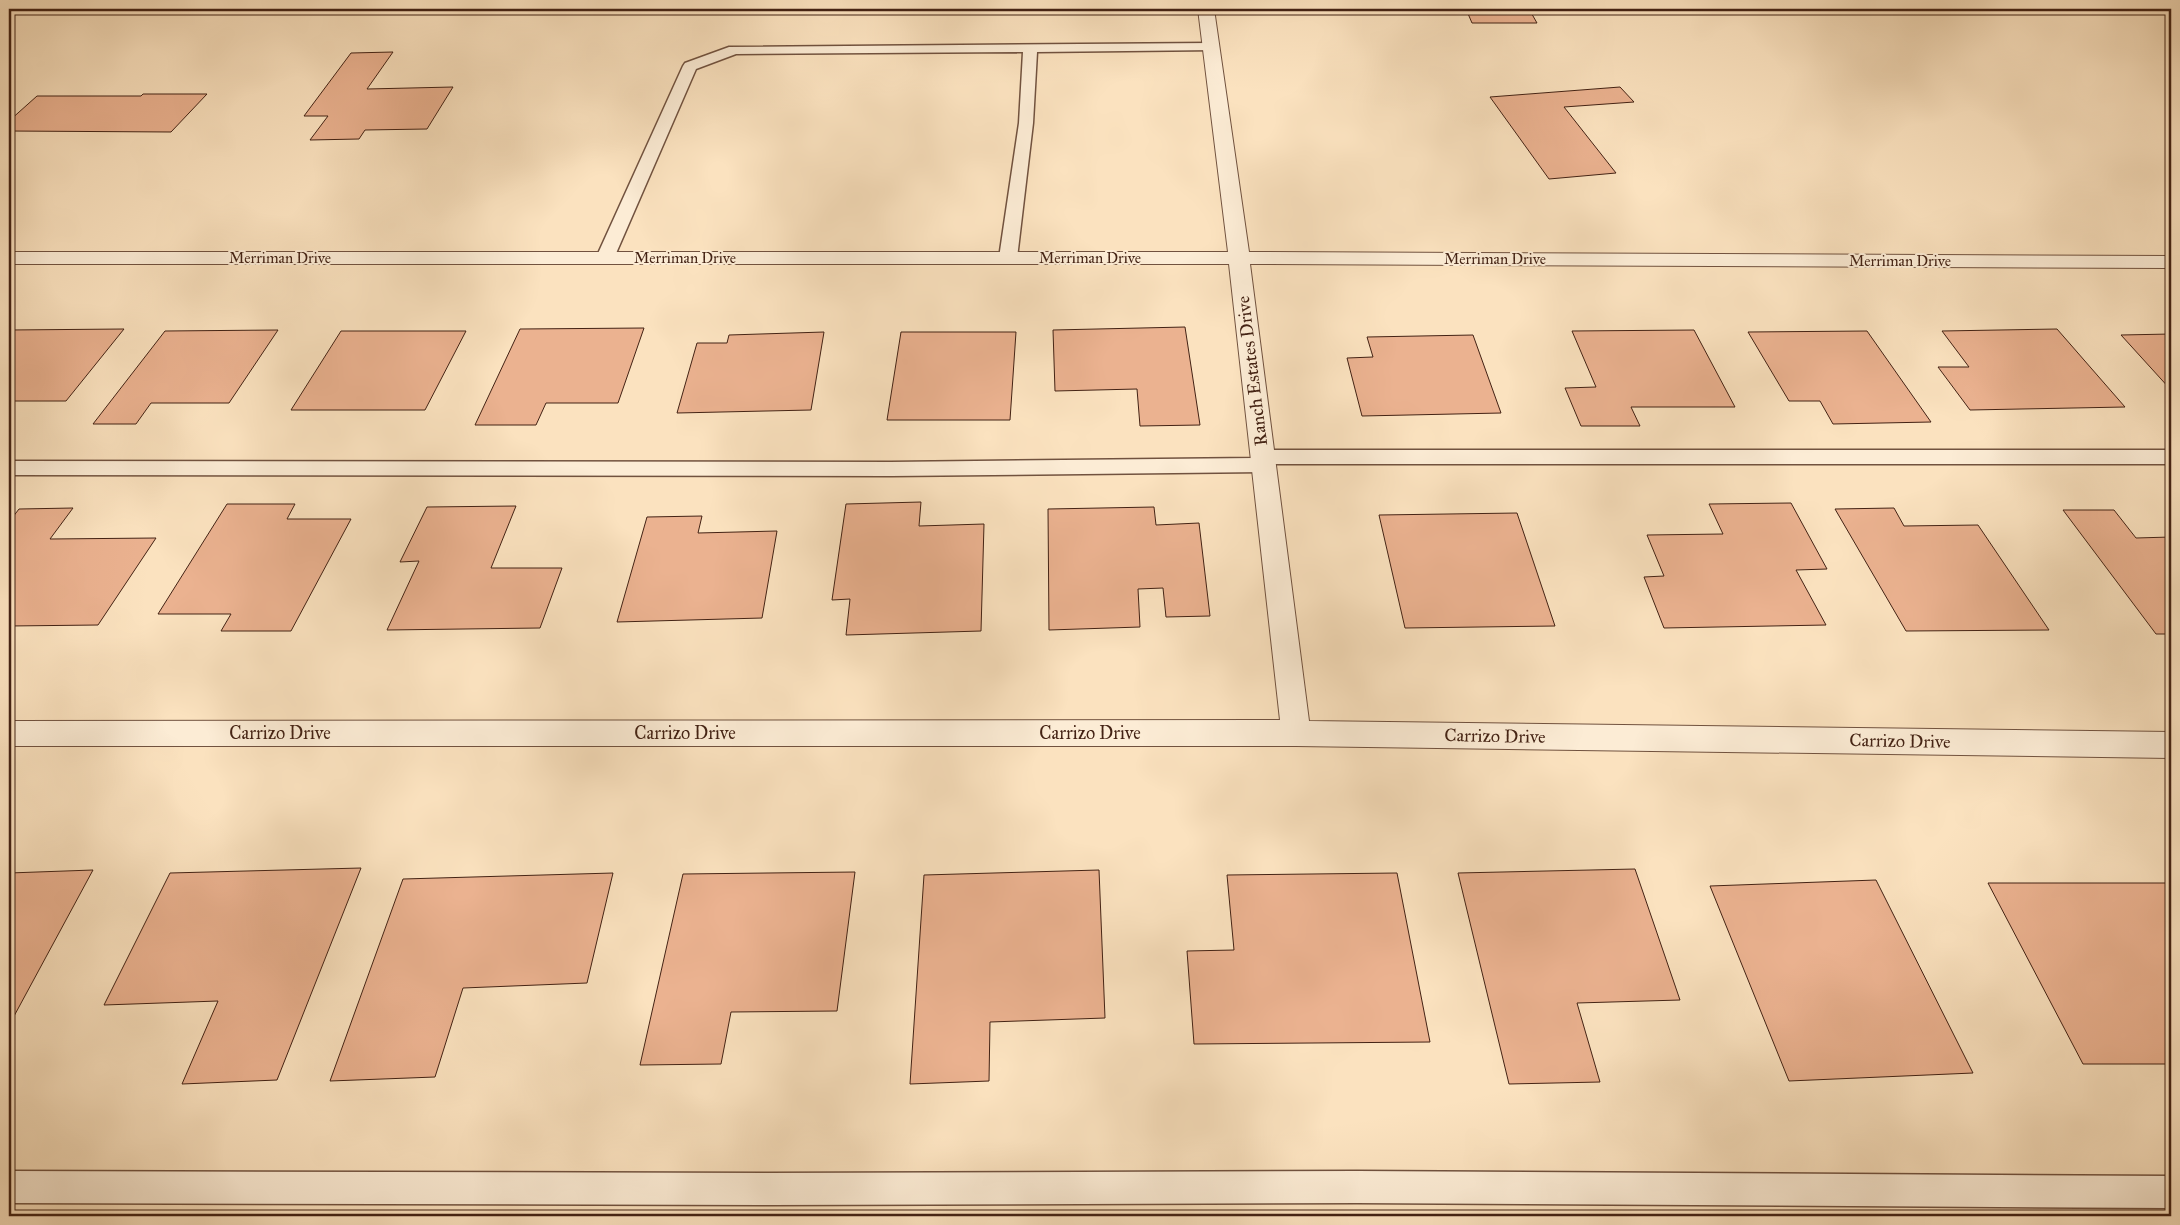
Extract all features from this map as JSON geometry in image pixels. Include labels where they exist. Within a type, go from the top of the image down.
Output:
[{"type":"street","name":"Ranch Estates Drive","points":[[1206,9],[1239,258],[1296,733]]},
{"type":"street","name":"Merriman Drive","points":[[9,258],[1239,258],[2171,262]]},
{"type":"street","name":"Carrizo Drive","points":[[9,734],[1296,733],[2171,745]]},
{"type":"lane","points":[[605,258],[690,66],[734,50],[1211,47]]},
{"type":"lane","points":[[1008,258],[1026,123],[1030,48]]},
{"type":"lane","points":[[9,468],[891,469],[1263,461],[2171,458]]},
{"type":"lane","points":[[9,1187],[350,1189],[1367,1187],[2171,1192]]},
{"type":"building","points":[[1466,9],[1529,9],[1537,23],[1472,23]]},
{"type":"building","points":[[393,52],[367,89],[453,87],[427,129],[365,130],[359,139],[310,140],[328,116],[304,116],[351,53]]},
{"type":"building","points":[[1620,87],[1634,102],[1564,107],[1616,173],[1549,179],[1490,97]]},
{"type":"building","points":[[143,94],[207,94],[171,132],[9,131],[9,121],[37,96],[141,96]]},
{"type":"building","points":[[1185,327],[1200,425],[1140,426],[1137,389],[1055,391],[1053,330]]},
{"type":"building","points":[[644,328],[618,403],[546,403],[536,425],[475,425],[520,329]]},
{"type":"building","points":[[124,329],[66,401],[9,401],[9,330]]},
{"type":"building","points":[[2057,329],[2125,407],[1970,410],[1938,367],[1969,367],[1942,331]]},
{"type":"building","points":[[278,330],[229,403],[151,403],[136,424],[93,424],[165,331]]},
{"type":"building","points":[[1694,330],[1735,407],[1631,407],[1640,426],[1581,426],[1565,388],[1596,387],[1572,331]]},
{"type":"building","points":[[341,331],[466,331],[425,410],[291,410]]},
{"type":"building","points":[[1867,331],[1931,422],[1833,424],[1820,401],[1789,401],[1748,332]]},
{"type":"building","points":[[824,332],[811,410],[677,413],[697,343],[727,343],[729,335]]},
{"type":"building","points":[[901,332],[1016,332],[1010,420],[887,420]]},
{"type":"building","points":[[2171,334],[2171,390],[2121,335]]},
{"type":"building","points":[[1473,335],[1501,413],[1362,416],[1347,358],[1373,357],[1367,337]]},
{"type":"building","points":[[921,502],[919,526],[984,524],[981,631],[846,635],[850,599],[832,600],[846,504]]},
{"type":"building","points":[[1791,503],[1827,569],[1796,570],[1826,625],[1664,628],[1644,577],[1664,576],[1647,535],[1723,534],[1709,504]]},
{"type":"building","points":[[227,504],[295,504],[287,519],[351,519],[291,631],[221,631],[231,614],[158,614]]},
{"type":"building","points":[[516,506],[491,568],[562,568],[540,628],[387,630],[419,561],[400,562],[427,507]]},
{"type":"building","points":[[1154,507],[1156,525],[1199,523],[1210,616],[1166,617],[1163,588],[1138,589],[1140,627],[1049,630],[1048,509]]},
{"type":"building","points":[[73,508],[50,539],[156,538],[98,625],[9,626],[9,522],[19,509]]},
{"type":"building","points":[[1894,508],[1904,526],[1978,525],[2049,630],[1906,631],[1835,509]]},
{"type":"building","points":[[2063,510],[2114,510],[2136,538],[2171,537],[2171,634],[2156,634]]},
{"type":"building","points":[[1517,513],[1555,626],[1405,628],[1379,515]]},
{"type":"building","points":[[702,516],[698,533],[777,531],[762,618],[617,622],[647,517]]},
{"type":"building","points":[[361,868],[277,1080],[182,1084],[218,1001],[104,1005],[170,873]]},
{"type":"building","points":[[1635,869],[1680,1000],[1577,1003],[1600,1082],[1509,1084],[1458,873]]},
{"type":"building","points":[[93,870],[13,1018],[9,1018],[9,873]]},
{"type":"building","points":[[1099,870],[1105,1018],[990,1022],[989,1081],[910,1084],[924,875]]},
{"type":"building","points":[[855,872],[837,1011],[731,1012],[721,1064],[640,1065],[683,874]]},
{"type":"building","points":[[613,873],[587,983],[463,988],[435,1077],[330,1081],[403,879]]},
{"type":"building","points":[[1397,873],[1430,1042],[1194,1044],[1187,951],[1234,950],[1227,875]]},
{"type":"building","points":[[1876,880],[1973,1073],[1789,1081],[1710,886]]},
{"type":"building","points":[[1988,883],[2166,883],[2171,891],[2171,1064],[2083,1064]]}]
